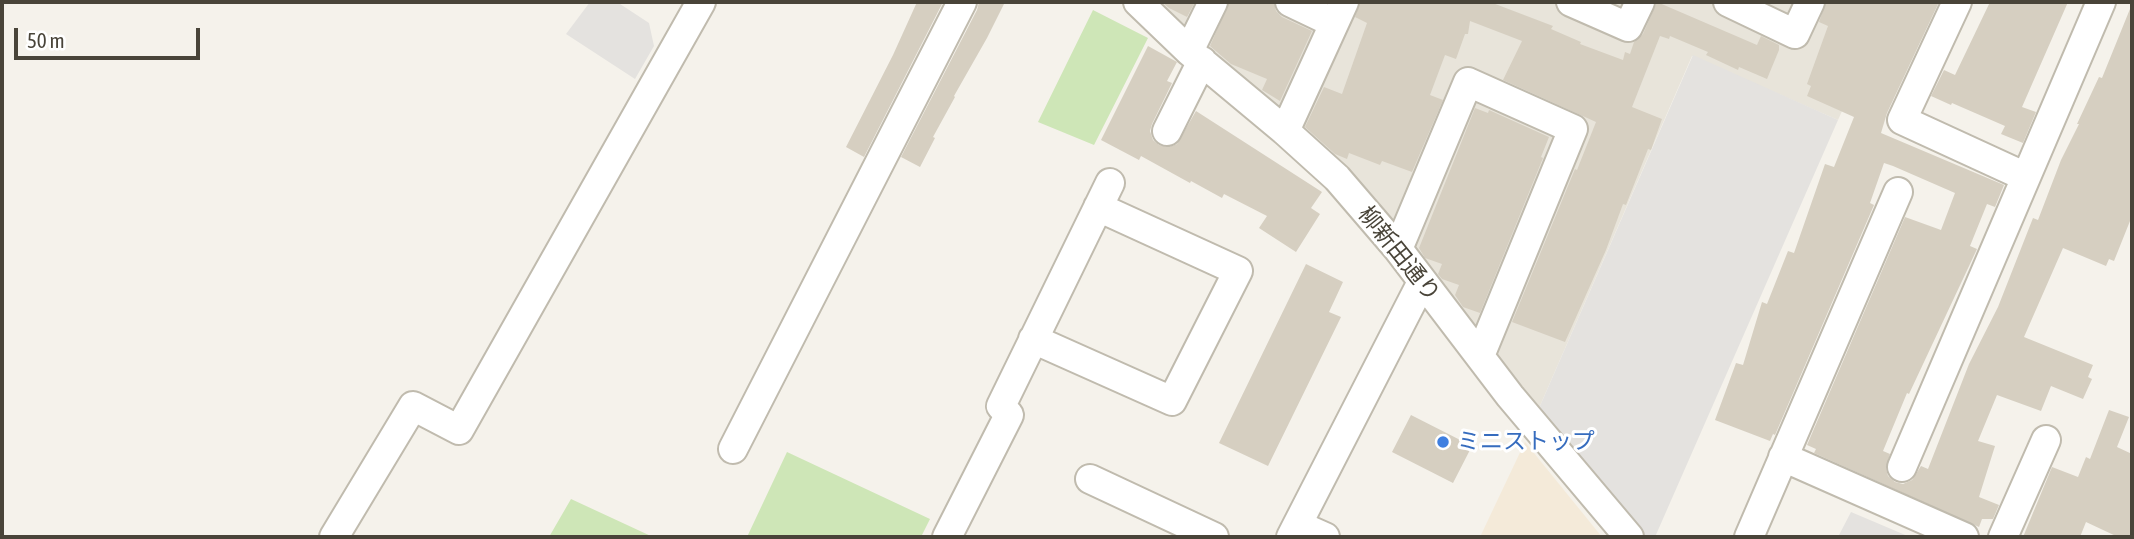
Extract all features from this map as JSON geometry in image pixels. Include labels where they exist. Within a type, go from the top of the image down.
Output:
[{"type":"street","points":[[334,537],[413,406],[459,430],[701,2]]},
{"type":"street","points":[[733,449],[962,2]]},
{"type":"street","name":"柳新田通り","points":[[1138,2],[1337,178],[1398,250],[1510,397],[1629,537]]},
{"type":"street","points":[[1167,131],[1196,56],[1213,2]]},
{"type":"street","points":[[1285,131],[1339,12],[1290,2]]},
{"type":"street","points":[[1571,2],[1628,27],[1640,2]]},
{"type":"street","points":[[1728,2],[1795,34],[1810,2]]},
{"type":"street","points":[[1957,2],[1902,120],[2026,177]]},
{"type":"street","points":[[1902,467],[2026,177],[2095,4]]},
{"type":"street","points":[[1398,250],[1468,82],[1573,129],[1480,356]]},
{"type":"street","points":[[1749,537],[1898,192]]},
{"type":"street","points":[[947,537],[1009,415],[1001,406],[1104,195],[1238,271],[1172,401],[1034,339]]},
{"type":"street","points":[[1325,537],[1295,531],[1422,282]]},
{"type":"street","points":[[2003,537],[2046,440]]},
{"type":"street","points":[[1783,457],[1964,537]]},
{"type":"street","points":[[1090,479],[1214,537]]},
{"type":"shaded area","points":[[590,2],[617,2],[649,23],[654,46],[635,79],[566,34]]},
{"type":"shaded area","points":[[1158,2],[1891,2],[1838,120],[1692,56],[1536,415],[1345,168]]},
{"type":"shaded area","points":[[1693,55],[1838,120],[1655,537],[1642,537],[1536,415]]},
{"type":"shaded area","points":[[1525,442],[1602,537],[1480,537]]},
{"type":"shaded area","points":[[1851,512],[1910,537],[1838,537]]},
{"type":"green space","points":[[1093,10],[1148,38],[1094,145],[1038,122]]},
{"type":"green space","points":[[787,452],[930,519],[921,537],[747,537]]},
{"type":"green space","points":[[571,499],[653,537],[549,537]]},
{"type":"building","points":[[917,2],[943,2],[864,157],[846,147]]},
{"type":"building","points":[[979,2],[1005,2],[954,96],[920,167],[901,157]]},
{"type":"building","points":[[1162,2],[1195,2],[1187,17]]},
{"type":"building","points":[[1229,2],[1274,2],[1276,11],[1282,17],[1312,31],[1280,101],[1262,90],[1267,79],[1231,64],[1210,46]]},
{"type":"building","points":[[1360,2],[1490,2],[1553,26],[1551,29],[1581,42],[1580,44],[1623,60],[1625,52],[1630,54],[1634,42],[1643,34],[1657,2],[1757,45],[1761,36],[1779,45],[1779,50],[1767,79],[1739,67],[1738,70],[1706,55],[1708,52],[1670,36],[1669,39],[1660,36],[1632,107],[1662,119],[1651,150],[1648,149],[1626,205],[1623,204],[1606,250],[1565,342],[1512,322],[1596,122],[1503,80],[1522,41],[1470,21],[1468,34],[1465,34],[1456,59],[1445,55],[1430,95],[1443,100],[1412,172],[1382,161],[1380,165],[1349,153],[1347,159],[1335,154],[1305,127],[1324,87],[1342,94],[1367,23],[1355,17]]},
{"type":"building","points":[[1826,2],[1939,2],[1887,113],[1881,133],[2004,185],[1995,207],[1987,204],[1970,246],[1977,249],[1909,394],[1907,393],[1883,451],[1890,454],[1886,468],[1888,476],[1903,484],[1912,480],[1921,466],[1928,469],[1969,364],[1998,307],[2033,218],[2038,220],[2061,160],[2099,77],[2102,78],[2132,4],[2132,216],[2114,261],[2109,259],[2106,266],[2063,248],[2024,337],[2093,365],[2088,377],[2092,379],[2083,399],[2051,386],[2041,411],[1997,395],[1978,441],[1995,446],[1979,497],[1999,505],[1993,519],[1982,519],[1979,527],[1814,453],[1816,449],[1807,445],[1905,217],[1941,230],[1955,193],[1893,166],[1884,163],[1870,203],[1874,205],[1775,435],[1773,434],[1770,441],[1715,420],[1736,363],[1743,365],[1762,302],[1767,304],[1788,251],[1794,253],[1825,164],[1834,167],[1854,117],[1807,96],[1811,86],[1807,84],[1828,26],[1819,22]]},
{"type":"building","points":[[1990,2],[2068,2],[2022,107],[2036,112],[2023,143],[2001,134],[2005,126],[1931,96],[1944,70],[1955,75]]},
{"type":"building","points":[[1148,46],[1177,62],[1167,81],[1172,83],[1152,124],[1150,131],[1153,140],[1159,145],[1169,147],[1177,144],[1196,111],[1322,192],[1311,208],[1320,214],[1296,252],[1259,228],[1267,216],[1224,194],[1222,198],[1191,181],[1190,183],[1141,156],[1139,160],[1101,140]]},
{"type":"building","points":[[1475,108],[1488,113],[1489,110],[1549,137],[1480,313],[1463,307],[1455,295],[1459,285],[1442,279],[1438,274],[1442,264],[1425,258],[1419,248]]},
{"type":"building","points":[[1306,264],[1343,282],[1329,312],[1341,317],[1268,466],[1219,443]]},
{"type":"building","points":[[2109,410],[2129,417],[2117,447],[2132,454],[2132,537],[2118,537],[2086,522],[2080,537],[2023,537],[2052,467],[2078,477],[2086,457],[2090,459]]},
{"type":"building","points":[[1411,415],[1472,446],[1453,483],[1392,452]]},
{"type":"place","name":"ミニストップ","points":[[1443,442]]}]
